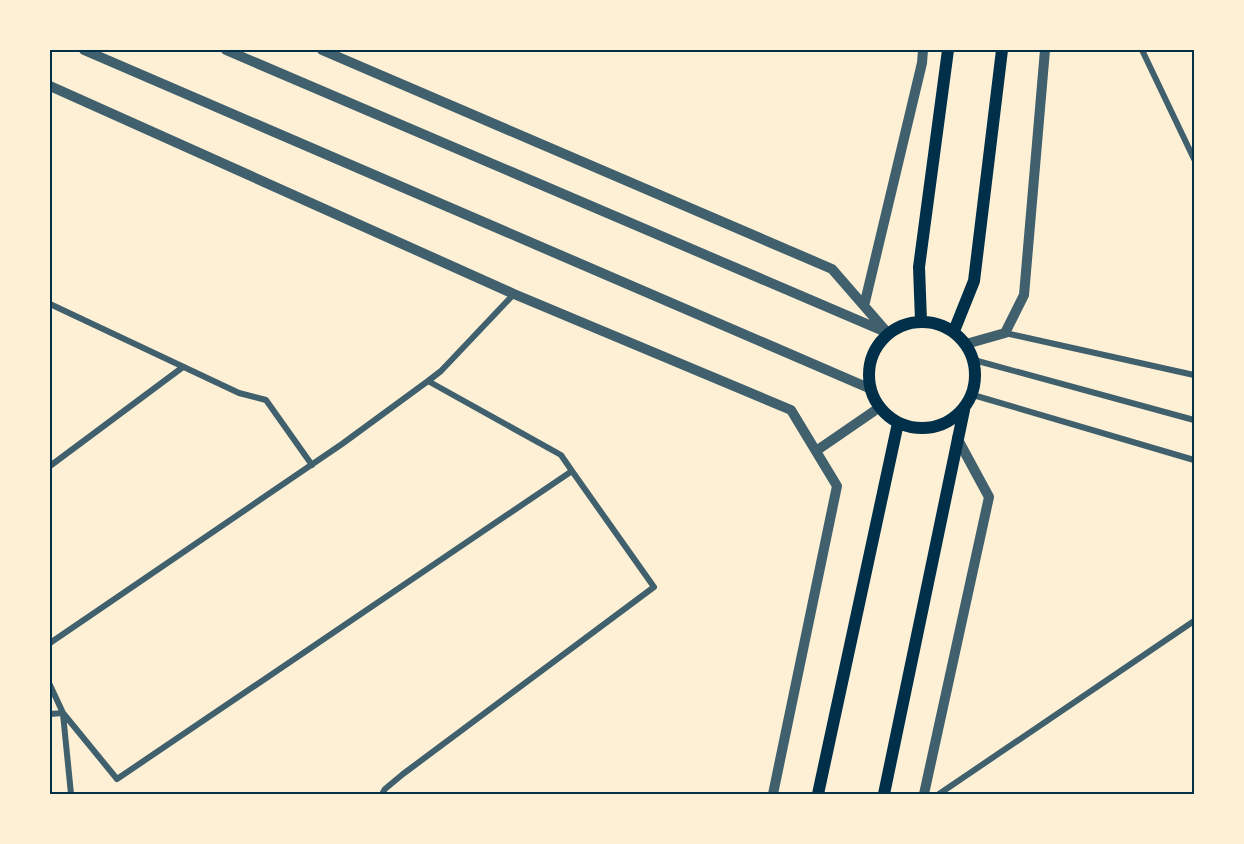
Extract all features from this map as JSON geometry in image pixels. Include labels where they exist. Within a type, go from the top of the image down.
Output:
[{"type":"main road","points":[[921,321],[919,267],[948,50]]},
{"type":"main road","points":[[954,331],[974,281],[1002,50]]},
{"type":"main road","points":[[884,795],[957,438],[964,410],[973,395],[976,377],[974,360],[966,344],[954,331],[938,323],[921,321],[903,324],[888,333],[876,346],[870,363],[869,381],[874,398],[884,412],[898,423],[915,428],[933,428],[950,422],[964,410]]},
{"type":"main road","points":[[818,795],[898,423]]},
{"type":"street","points":[[84,50],[872,389]]},
{"type":"street","points":[[226,50],[888,333]]},
{"type":"street","points":[[322,50],[832,269],[888,333]]},
{"type":"street","points":[[864,306],[922,63],[923,50]]},
{"type":"street","points":[[1005,333],[1024,295],[1045,50]]},
{"type":"street","points":[[1142,50],[1194,159]]},
{"type":"street","points":[[50,86],[514,294],[791,410],[837,486],[773,795]]},
{"type":"street","points":[[50,643],[312,465],[428,381],[441,371],[514,294]]},
{"type":"street","points":[[50,304],[239,393],[266,400],[312,465]]},
{"type":"street","points":[[966,344],[1005,333],[1194,375]]},
{"type":"street","points":[[974,360],[1194,420]]},
{"type":"street","points":[[50,466],[183,367]]},
{"type":"street","points":[[382,795],[385,789],[403,774],[654,587],[561,455],[428,381]]},
{"type":"street","points":[[973,395],[1194,460]]},
{"type":"street","points":[[816,451],[880,406]]},
{"type":"street","points":[[924,795],[989,497],[957,438]]},
{"type":"street","points":[[50,685],[63,713],[117,779],[572,471]]},
{"type":"street","points":[[939,795],[1194,621]]},
{"type":"street","points":[[50,714],[63,713]]},
{"type":"street","points":[[63,713],[71,795]]}]
